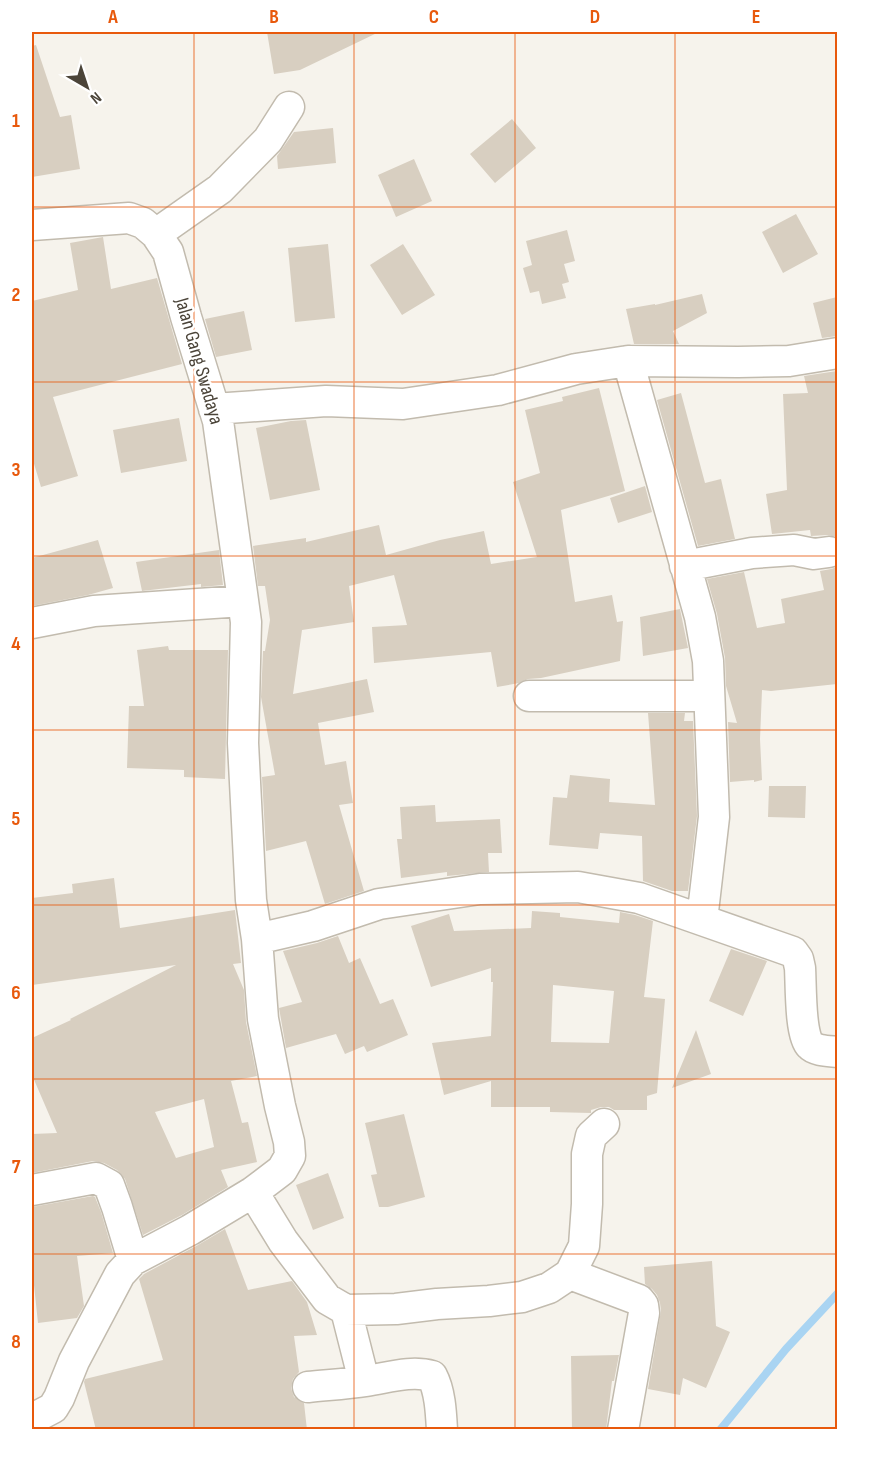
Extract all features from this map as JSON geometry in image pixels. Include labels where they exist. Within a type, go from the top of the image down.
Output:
[{"type":"street","points":[[32,225],[129,218],[143,223],[156,234],[220,189],[268,140],[290,107]]},
{"type":"street","name":"Jalan Gang Swadaya","points":[[156,234],[168,252],[218,421],[245,611],[243,743],[250,900],[257,939],[262,1019],[289,1142],[290,1156],[282,1170],[253,1192]]},
{"type":"street","points":[[214,409],[326,401],[403,404],[498,390],[576,369],[628,361],[789,361],[837,352]]},
{"type":"street","points":[[628,361],[700,617],[708,661],[714,817],[702,920]]},
{"type":"street","points":[[684,566],[752,553],[794,550],[814,554],[829,552]]},
{"type":"street","points":[[32,623],[94,610],[245,611]]},
{"type":"street","points":[[529,696],[709,696]]},
{"type":"street","points":[[257,939],[313,926],[379,904],[480,889],[578,887],[639,898],[793,952],[800,968],[803,1026],[808,1043],[812,1047],[837,1052]]},
{"type":"street","points":[[32,1419],[53,1408],[74,1360],[120,1274],[133,1260],[190,1230],[253,1192],[284,1241],[327,1299],[346,1310],[396,1309],[522,1297],[549,1288],[570,1274],[584,1246],[587,1154],[591,1137],[604,1124]]},
{"type":"street","points":[[32,1190],[96,1178],[108,1185],[133,1260]]},
{"type":"street","points":[[570,1274],[639,1300],[643,1305],[644,1313],[623,1430]]},
{"type":"street","points":[[346,1310],[364,1381]]},
{"type":"street","points":[[308,1386],[412,1374],[432,1376],[436,1383],[442,1430]]},
{"type":"building","points":[[267,32],[379,32],[300,70],[274,74]]},
{"type":"building","points":[[36,45],[60,117],[71,115],[80,169],[32,177],[32,46]]},
{"type":"building","points":[[512,119],[536,148],[495,183],[470,154]]},
{"type":"building","points":[[333,128],[336,163],[278,169],[277,156],[294,132]]},
{"type":"building","points":[[414,159],[432,201],[396,217],[378,175]]},
{"type":"building","points":[[796,214],[818,254],[783,273],[762,232]]},
{"type":"building","points":[[567,230],[575,261],[564,264],[569,282],[562,284],[566,298],[542,304],[539,291],[530,293],[523,268],[532,265],[526,241]]},
{"type":"building","points":[[103,237],[111,289],[157,278],[182,364],[53,397],[78,476],[41,487],[32,457],[32,301],[78,290],[70,243]]},
{"type":"building","points":[[328,244],[335,318],[295,322],[288,248]]},
{"type":"building","points":[[403,244],[435,295],[402,315],[370,265]]},
{"type":"building","points":[[702,294],[707,313],[673,331],[679,344],[634,344],[626,309]]},
{"type":"building","points":[[837,297],[837,336],[822,338],[813,303]]},
{"type":"building","points":[[244,311],[252,350],[216,357],[205,319]]},
{"type":"building","points":[[837,371],[837,537],[811,536],[810,530],[772,534],[766,494],[787,490],[783,394],[808,393],[804,376]]},
{"type":"building","points":[[599,388],[625,491],[561,510],[575,602],[612,595],[617,622],[623,621],[620,661],[497,687],[491,652],[374,663],[372,627],[407,625],[394,575],[349,586],[354,622],[302,630],[293,694],[367,679],[374,712],[318,723],[325,765],[346,761],[353,803],[339,805],[364,891],[325,904],[306,841],[266,851],[262,777],[275,775],[261,697],[263,651],[265,651],[270,620],[265,586],[258,586],[253,546],[306,538],[306,542],[379,525],[386,555],[484,531],[491,564],[537,557],[513,482],[540,473],[525,410],[563,401],[562,397]]},
{"type":"building","points":[[681,393],[705,483],[721,479],[735,539],[698,546],[657,400]]},
{"type":"building","points":[[179,418],[187,461],[121,473],[113,430]]},
{"type":"building","points":[[306,420],[320,490],[270,500],[256,428]]},
{"type":"building","points":[[645,486],[652,512],[618,523],[610,498]]},
{"type":"building","points":[[98,540],[113,588],[32,606],[32,558]]},
{"type":"building","points":[[219,550],[223,585],[201,587],[201,584],[142,591],[136,562]]},
{"type":"building","points":[[837,567],[837,684],[762,690],[760,739],[762,780],[730,782],[728,722],[737,723],[726,686],[725,658],[717,614],[707,579],[744,572],[757,628],[785,623],[781,599],[824,590],[820,571]]},
{"type":"building","points":[[680,609],[688,648],[643,656],[640,617]]},
{"type":"building","points":[[168,646],[169,650],[228,650],[225,779],[184,777],[184,770],[127,768],[129,706],[144,706],[137,650]]},
{"type":"building","points":[[648,713],[685,713],[684,721],[693,721],[697,816],[688,891],[672,891],[643,881],[642,836],[600,833],[598,849],[549,845],[553,797],[567,798],[570,775],[610,779],[609,802],[655,805]]},
{"type":"building","points":[[769,786],[806,786],[805,818],[768,817]]},
{"type":"building","points":[[435,805],[436,822],[500,819],[502,853],[488,853],[489,872],[447,876],[447,872],[401,878],[397,839],[402,839],[400,807]]},
{"type":"building","points":[[114,878],[120,928],[235,910],[241,963],[233,964],[244,990],[246,1022],[257,1076],[231,1081],[242,1123],[248,1122],[257,1162],[221,1170],[228,1187],[143,1235],[125,1179],[117,1170],[104,1163],[93,1161],[32,1173],[32,1134],[57,1133],[32,1075],[32,1038],[176,965],[32,985],[32,898],[73,893],[72,884]],"holes":[[[204,1099],[214,1147],[176,1158],[155,1112]]]},
{"type":"building","points":[[532,911],[560,913],[560,917],[619,923],[620,912],[653,921],[644,997],[665,999],[657,1093],[647,1096],[647,1110],[614,1110],[601,1107],[591,1110],[591,1113],[550,1112],[550,1107],[491,1107],[491,1081],[444,1095],[432,1043],[491,1036],[493,982],[491,982],[491,968],[431,987],[411,926],[449,914],[454,931],[531,928]],"holes":[[[553,985],[614,991],[609,1043],[551,1042]]]},
{"type":"building","points":[[338,936],[349,963],[360,958],[380,1004],[393,999],[408,1035],[367,1052],[364,1046],[345,1054],[336,1034],[286,1048],[279,1008],[302,1002],[283,951]]},
{"type":"building","points":[[731,949],[767,961],[743,1016],[709,1001]]},
{"type":"building","points":[[696,1030],[711,1074],[672,1088]]},
{"type":"building","points":[[404,1114],[425,1197],[388,1207],[379,1207],[371,1175],[377,1174],[365,1123]]},
{"type":"building","points":[[328,1173],[344,1218],[313,1230],[296,1185]]},
{"type":"building","points":[[93,1196],[101,1212],[113,1253],[77,1256],[84,1306],[77,1318],[38,1323],[32,1266],[32,1207]]},
{"type":"building","points":[[225,1229],[248,1290],[292,1281],[307,1302],[317,1335],[294,1336],[299,1372],[293,1379],[291,1388],[294,1397],[304,1403],[307,1430],[96,1430],[85,1379],[163,1360],[139,1279],[144,1274]]},
{"type":"building","points":[[712,1261],[716,1326],[730,1332],[706,1388],[683,1378],[680,1395],[648,1389],[661,1311],[657,1295],[645,1284],[644,1267]]},
{"type":"building","points":[[619,1355],[614,1381],[612,1381],[606,1430],[572,1430],[571,1356]]},
{"type":"waterway","points":[[720,1430],[786,1349],[838,1293]]}]
